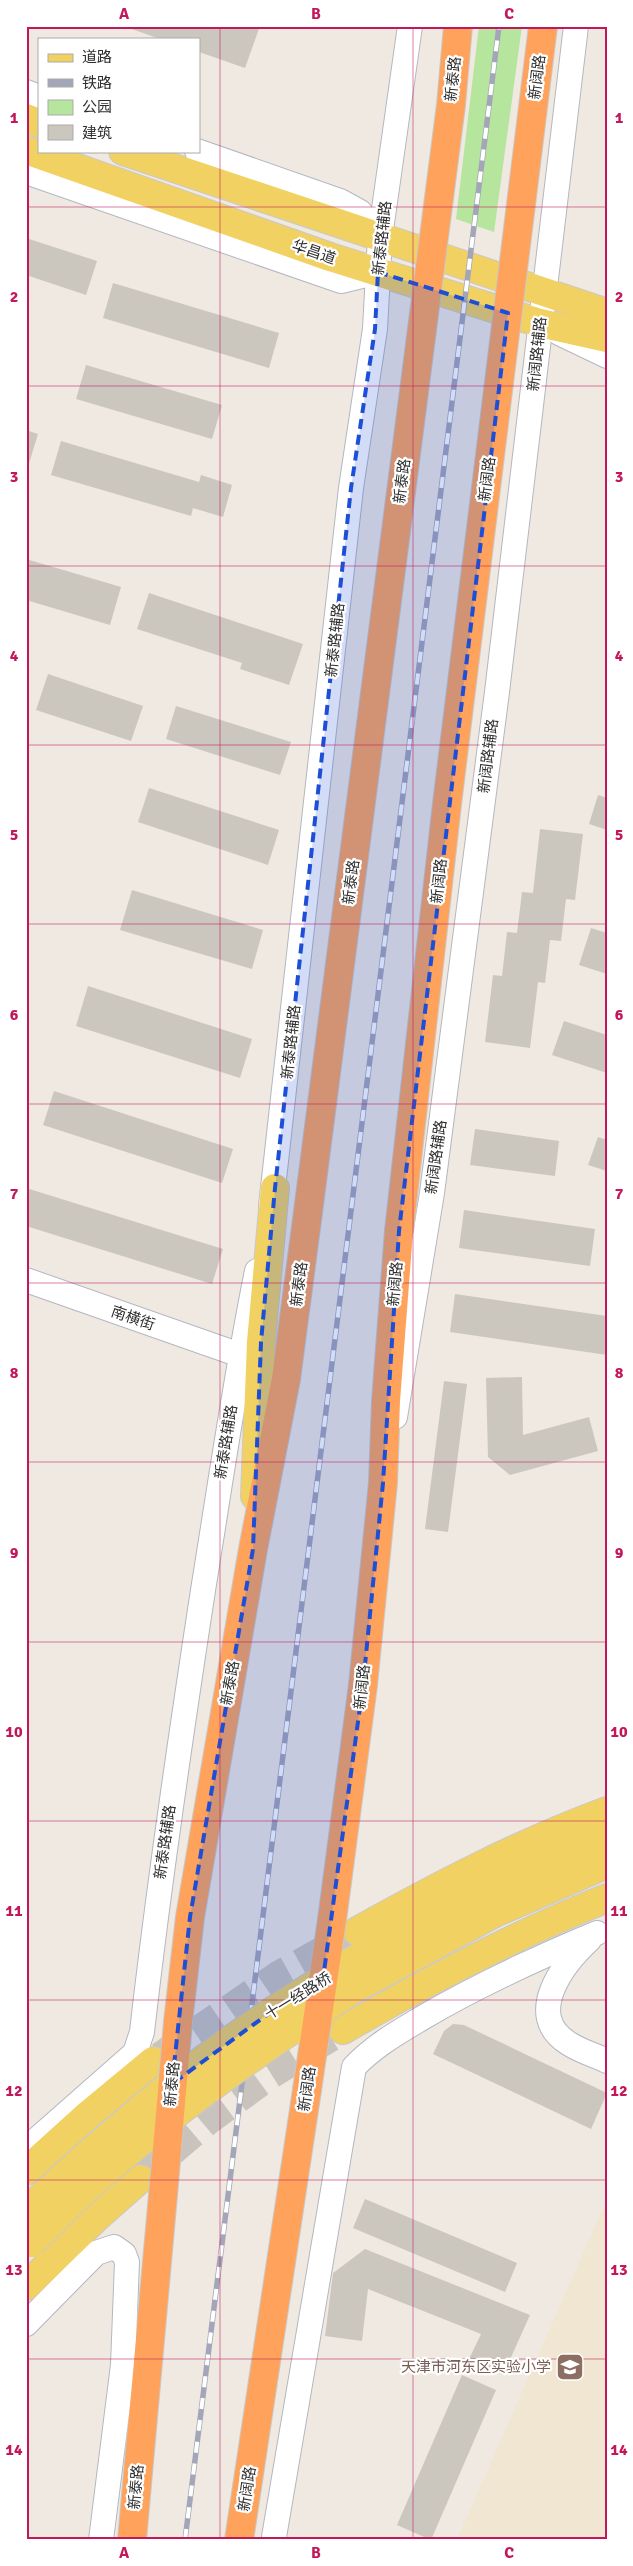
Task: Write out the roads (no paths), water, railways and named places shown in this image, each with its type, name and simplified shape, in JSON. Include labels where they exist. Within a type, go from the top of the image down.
[{"type":"highway","name":"新泰路","points":[[132,2540],[178,2022],[190,1917],[253,1549],[286,1379],[450,105],[458,26]]},
{"type":"highway","name":"新阔路","points":[[239,2540],[332,1920],[363,1685],[382,1483],[386,1401],[400,1231],[447,804],[543,26]]},
{"type":"main road","points":[[26,118],[38,123]]},
{"type":"main road","name":"华昌道","points":[[26,150],[330,258],[540,323],[607,338]]},
{"type":"main road","points":[[126,152],[607,313]]},
{"type":"main road","points":[[253,1549],[262,1342],[275,1188]]},
{"type":"main road","points":[[357,1931],[478,1867],[573,1823],[607,1810]]},
{"type":"main road","name":"十一经路桥","points":[[26,2211],[96,2146],[144,2106],[268,2014],[422,1922],[483,1890],[607,1838]]},
{"type":"main road","name":"十一经路桥","points":[[29,2245],[96,2180],[204,2091],[268,2045],[354,1989],[495,1913],[607,1864]]},
{"type":"main road","points":[[343,2030],[412,1990],[499,1945],[607,1898]]},
{"type":"main road","points":[[26,2172],[89,2114],[144,2057]]},
{"type":"main road","points":[[26,2286],[96,2218],[140,2179]]},
{"type":"street","name":"新泰路辅路","points":[[144,2057],[142,2032],[158,1887],[240,1355],[275,1188],[351,488],[375,329],[380,237],[410,26]]},
{"type":"street","name":"新阔路辅路","points":[[382,1483],[406,1361],[432,1193],[499,672],[576,26]]},
{"type":"street","points":[[26,92],[38,97]]},
{"type":"street","points":[[200,152],[340,201],[360,212],[380,237]]},
{"type":"street","points":[[26,172],[342,281],[378,272]]},
{"type":"street","points":[[540,323],[607,356]]},
{"type":"street","name":"南横街","points":[[26,1280],[240,1355]]},
{"type":"street","points":[[602,1931],[575,1954],[562,1969],[549,1998],[549,2017],[556,2030],[567,2043],[607,2061]]},
{"type":"street","points":[[274,2537],[354,2067],[380,2043],[444,2005],[536,1959],[602,1931]]},
{"type":"street","points":[[26,2149],[144,2057]]},
{"type":"street","points":[[26,2324],[96,2253],[114,2247],[124,2254],[127,2262],[123,2364],[101,2540]]},
{"type":"tunnel","points":[[160,2056],[278,1975],[357,1931]]},
{"type":"tunnel","points":[[140,2179],[207,2122],[271,2075],[343,2030]]},
{"type":"railway","points":[[185,2540],[499,26]]},
{"type":"place","name":"天津市河东区实验小学","points":[[570,2367]]}]
